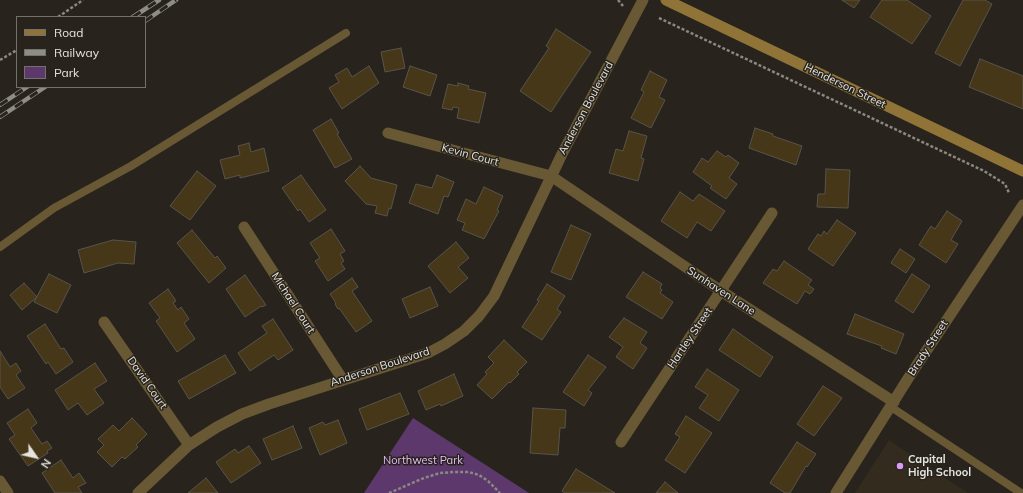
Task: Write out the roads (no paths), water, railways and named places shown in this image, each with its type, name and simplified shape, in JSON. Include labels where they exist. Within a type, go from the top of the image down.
[{"type":"main road","name":"Henderson Street","points":[[666,0],[1023,171]]},
{"type":"street","name":"Anderson Boulevard","points":[[138,493],[189,445],[217,427],[242,414],[428,353],[464,331],[480,316],[494,296],[503,279],[551,176],[643,0]]},
{"type":"street","name":"Kevin Court","points":[[388,133],[551,176]]},
{"type":"street","name":"Sunhaven Lane","points":[[551,176],[892,405]]},
{"type":"street","name":"Brady Street","points":[[836,493],[1023,205]]},
{"type":"street","name":"Hartley Street","points":[[621,442],[772,213]]},
{"type":"street","name":"Michael Court","points":[[244,227],[343,380]]},
{"type":"street","name":"David Court","points":[[104,322],[189,445]]},
{"type":"street","points":[[0,481],[8,493]]},
{"type":"lane","points":[[0,247],[54,208],[131,166],[346,33]]},
{"type":"lane","points":[[892,405],[1021,493]]},
{"type":"railway","points":[[135,16],[159,0]]},
{"type":"railway","points":[[146,20],[176,0]]},
{"type":"railway","points":[[0,105],[26,88]]},
{"type":"railway","points":[[0,117],[44,88]]},
{"type":"place","name":"Capital High School","points":[[900,466]]},
{"type":"park label","name":"Northwest Park","points":[[423,461]]}]
